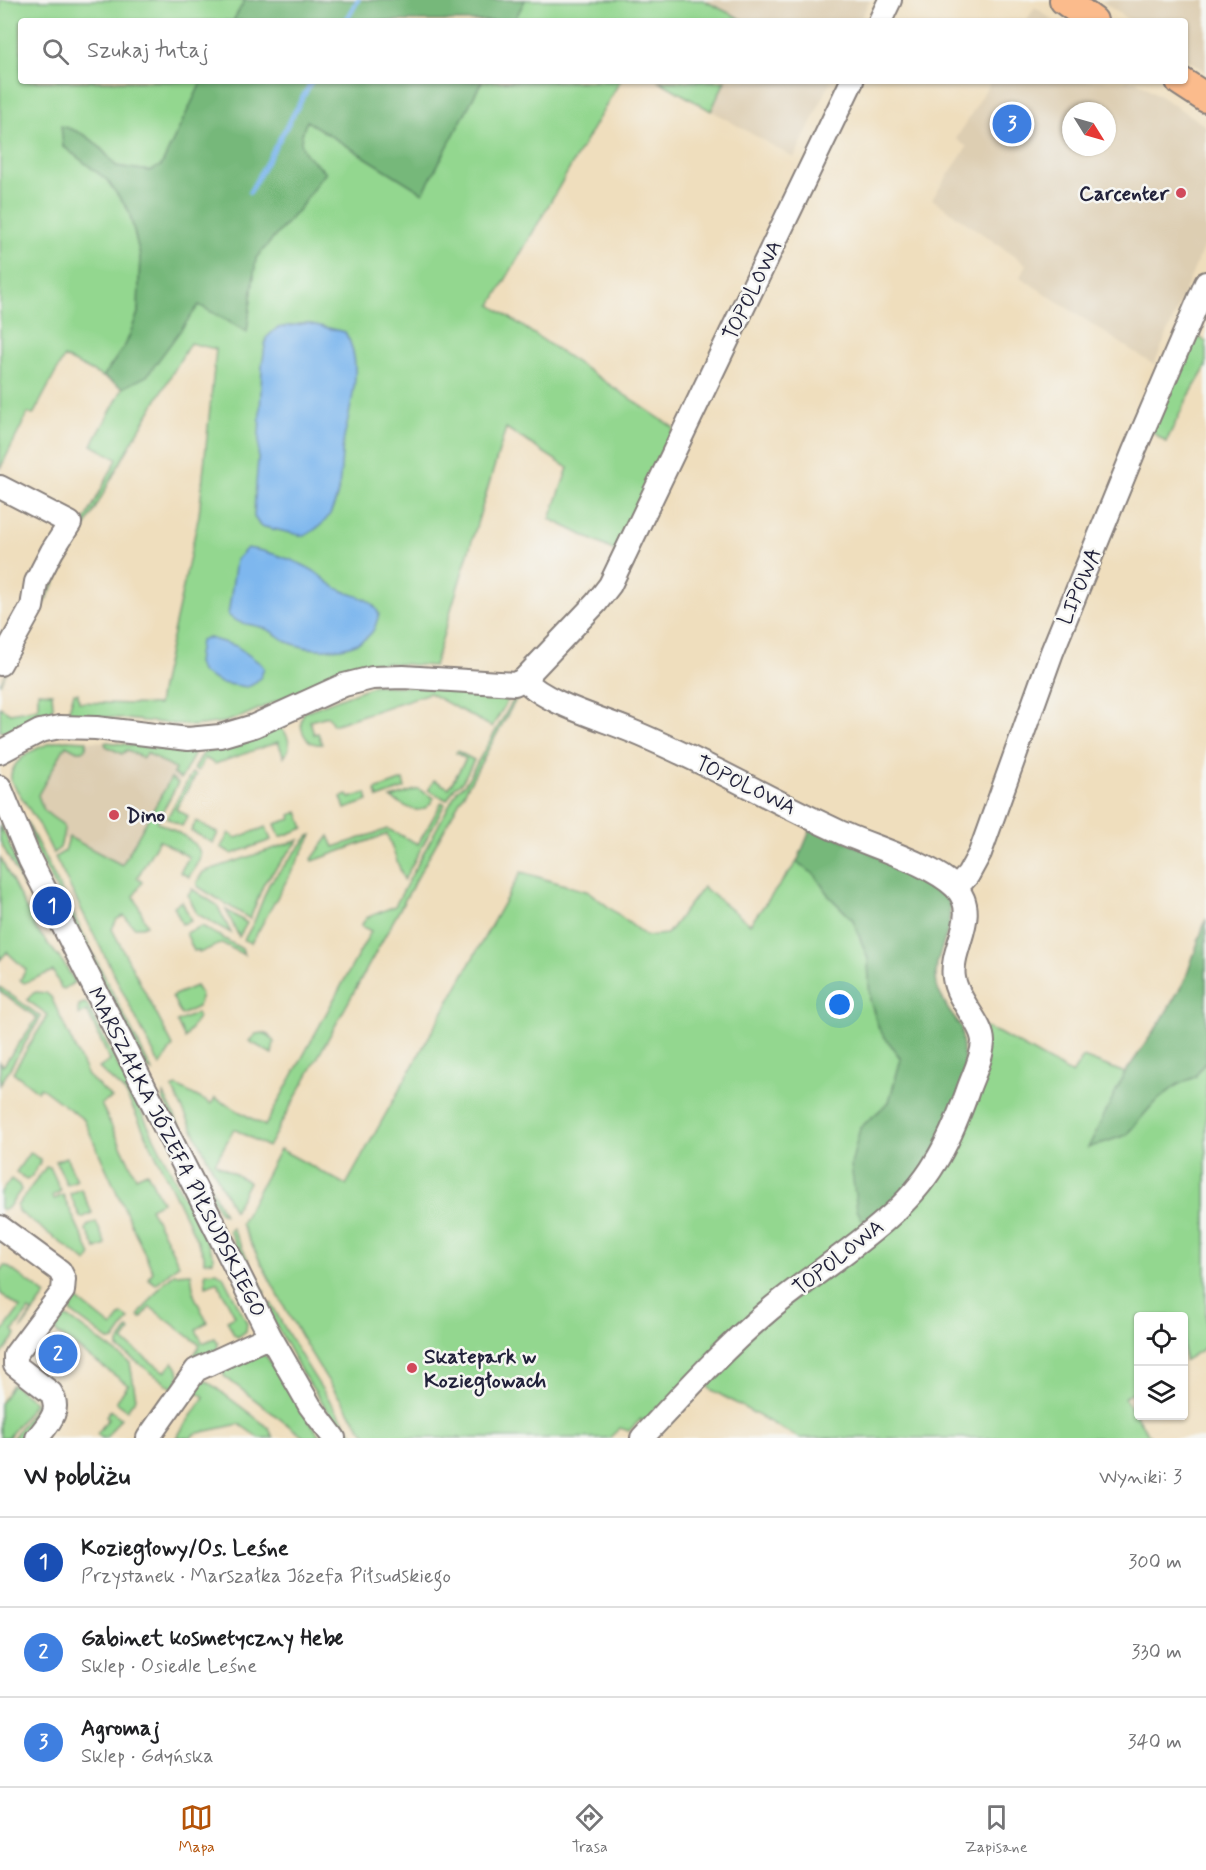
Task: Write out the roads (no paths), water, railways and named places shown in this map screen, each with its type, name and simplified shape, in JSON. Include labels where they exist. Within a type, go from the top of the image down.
[{"type":"main road","points":[[1064,0],[1089,18]]},
{"type":"main road","points":[[1185,84],[1206,98]]},
{"type":"street","points":[[881,18],[890,0]]},
{"type":"street","name":"TOPOLOWA","points":[[642,1438],[729,1347],[767,1312],[876,1229],[905,1203],[934,1166],[955,1127],[979,1060],[983,1042],[981,1032],[957,992],[954,978],[954,967],[965,921],[964,903],[956,888],[915,863],[838,831],[668,747],[554,700],[529,685],[524,679],[596,603],[610,585],[851,84]]},
{"type":"street","name":"LIPOWA","points":[[956,888],[972,870],[986,839],[1052,652],[1134,451],[1206,284]]},
{"type":"street","points":[[0,487],[70,523],[36,582],[32,607],[0,664]]},
{"type":"street","points":[[0,752],[40,731],[60,727],[96,728],[175,738],[198,739],[220,736],[254,726],[344,685],[372,678],[403,677],[515,684],[524,679]]},
{"type":"street","name":"MARSZAŁKA JÓZEFA PIŁSUDSKIEGO","points":[[0,787],[30,860],[270,1336],[310,1406],[334,1438]]},
{"type":"street","name":"MARSZAŁKA JÓZEFA PIŁSUDSKIEGO","points":[[0,816],[30,860]]},
{"type":"street","points":[[0,1227],[60,1271],[64,1279],[63,1291],[14,1359],[15,1365],[51,1394],[55,1400],[56,1411],[37,1438]]},
{"type":"street","points":[[148,1438],[196,1370],[270,1336]]},
{"type":"water","points":[[307,323],[345,332],[351,345],[355,373],[335,504],[323,523],[304,536],[260,526],[254,517],[262,367],[266,338],[277,328]]},
{"type":"water","points":[[247,548],[299,563],[337,588],[368,601],[379,614],[373,630],[365,639],[356,644],[322,649],[290,643],[269,630],[232,619],[228,615],[236,560]]},
{"type":"water","points":[[205,638],[236,646],[261,664],[264,668],[260,678],[247,687],[221,683],[202,673],[197,663],[200,641]]},
{"type":"waterway","points":[[348,18],[358,0]]},
{"type":"waterway","points":[[250,192],[310,84]]},
{"type":"place","name":"Agromaj","points":[[1012,124]]},
{"type":"place","name":"Carcenter","points":[[1181,193]]},
{"type":"place","name":"Dino","points":[[114,815]]},
{"type":"place","name":"Koziegłowy/Os. Leśne","points":[[52,906]]},
{"type":"place","name":"Gabinet kosmetyczny Hebe","points":[[58,1354]]},
{"type":"place","name":"Skatepark w Koziegłowach","points":[[412,1368]]}]
